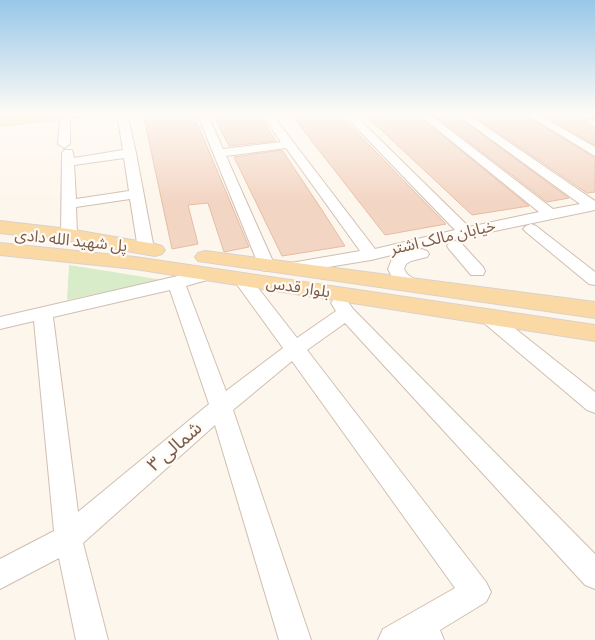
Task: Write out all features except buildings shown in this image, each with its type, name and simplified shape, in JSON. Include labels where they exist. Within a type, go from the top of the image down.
[{"type":"main road","name":"بلوار قدس","points":[[0,226],[70,236],[141,253],[208,274],[242,279],[340,303],[490,319],[595,334]]},
{"type":"main road","name":"پل شهید الله دادی","points":[[0,234],[141,253]]},
{"type":"main road","name":"پل شهید الله دادی","points":[[0,241],[64,249],[141,253]]},
{"type":"main road","name":"بلوار قدس","points":[[0,249],[141,253],[291,268],[595,310]]},
{"type":"street","points":[[65,143],[70,204],[70,236]]},
{"type":"street","points":[[128,143],[137,194],[141,253]]},
{"type":"street","points":[[216,143],[267,266]]},
{"type":"street","points":[[377,143],[466,232]]},
{"type":"street","points":[[460,143],[550,214]]},
{"type":"street","points":[[502,143],[594,209]]},
{"type":"street","points":[[580,143],[595,152]]},
{"type":"street","points":[[221,153],[290,144],[377,254],[380,262],[390,265],[398,262]]},
{"type":"street","points":[[67,153],[130,153]]},
{"type":"street","points":[[70,204],[137,194]]},
{"type":"street","name":"خیابان مالک اشتر","points":[[291,268],[377,254],[550,214],[594,209]]},
{"type":"street","name":"خیابان مالک اشتر","points":[[410,283],[400,277],[396,269],[398,262],[406,257],[531,229],[594,209]]},
{"type":"street","points":[[531,229],[595,280]]},
{"type":"street","points":[[455,246],[477,271]]},
{"type":"street","points":[[0,324],[208,274]]},
{"type":"street","points":[[242,279],[293,350],[476,592],[414,635]]},
{"type":"street","points":[[176,283],[221,408],[295,640]]},
{"type":"street","points":[[340,303],[595,575]]},
{"type":"street","name":"شمالی ۳","points":[[0,575],[68,538],[221,408],[293,350],[340,303]]},
{"type":"street","points":[[44,314],[68,538],[92,640]]},
{"type":"street","points":[[490,319],[595,404]]},
{"type":"green space","points":[[69,265],[163,280],[67,300]]}]
